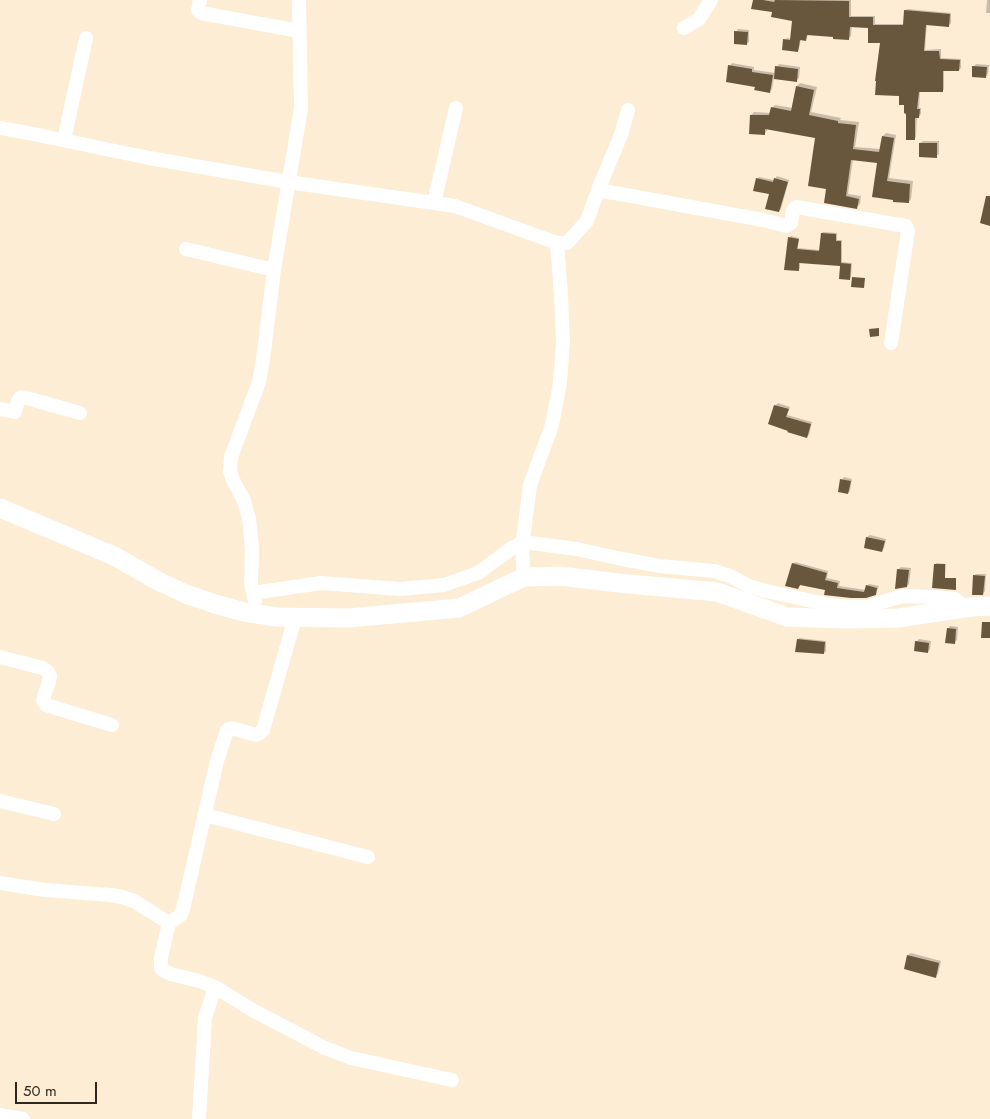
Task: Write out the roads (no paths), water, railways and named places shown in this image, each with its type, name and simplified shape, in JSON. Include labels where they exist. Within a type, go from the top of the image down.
[{"type":"street","points":[[200,0],[198,10],[202,13],[299,31]]},
{"type":"street","points":[[259,614],[250,577],[252,549],[250,518],[230,471],[231,457],[259,382],[274,270],[301,108],[299,0]]},
{"type":"street","points":[[684,28],[699,19],[711,0]]},
{"type":"street","points":[[64,140],[86,38]]},
{"type":"street","points":[[434,203],[456,108]]},
{"type":"street","points":[[0,128],[149,158],[288,182],[455,206],[557,243],[567,243],[587,221],[621,135],[628,110]]},
{"type":"street","points":[[598,190],[753,218],[786,226],[791,224],[793,210],[796,207],[906,226],[908,230],[891,343]]},
{"type":"street","points":[[524,577],[523,542],[530,485],[552,425],[560,383],[563,342],[557,243]]},
{"type":"street","points":[[186,249],[274,270]]},
{"type":"street","points":[[0,409],[15,412],[18,401],[23,397],[80,413]]},
{"type":"street","points":[[1,510],[114,556],[186,594],[244,612],[277,617],[348,618],[459,608],[524,577],[561,576],[717,592],[787,617],[898,618],[990,606]]},
{"type":"street","points":[[253,593],[321,583],[400,589],[444,586],[478,573],[523,542],[577,549],[660,566],[714,571],[766,591],[851,608],[868,607],[904,596],[955,599],[967,608]]},
{"type":"street","points":[[295,618],[263,730],[256,734],[232,728],[227,730],[217,761],[183,909],[181,915],[169,924],[160,963],[161,968],[171,974],[215,987],[254,1011],[325,1048],[351,1058],[452,1080]]},
{"type":"street","points":[[0,657],[43,668],[48,672],[50,676],[49,682],[43,701],[46,705],[112,725]]},
{"type":"street","points":[[0,801],[54,814]]},
{"type":"street","points":[[205,815],[368,857]]},
{"type":"street","points":[[0,883],[45,890],[122,897],[134,901],[169,924]]},
{"type":"street","points":[[199,1119],[205,1018],[215,987]]},
{"type":"street","points":[[0,1115],[24,1119]]}]
